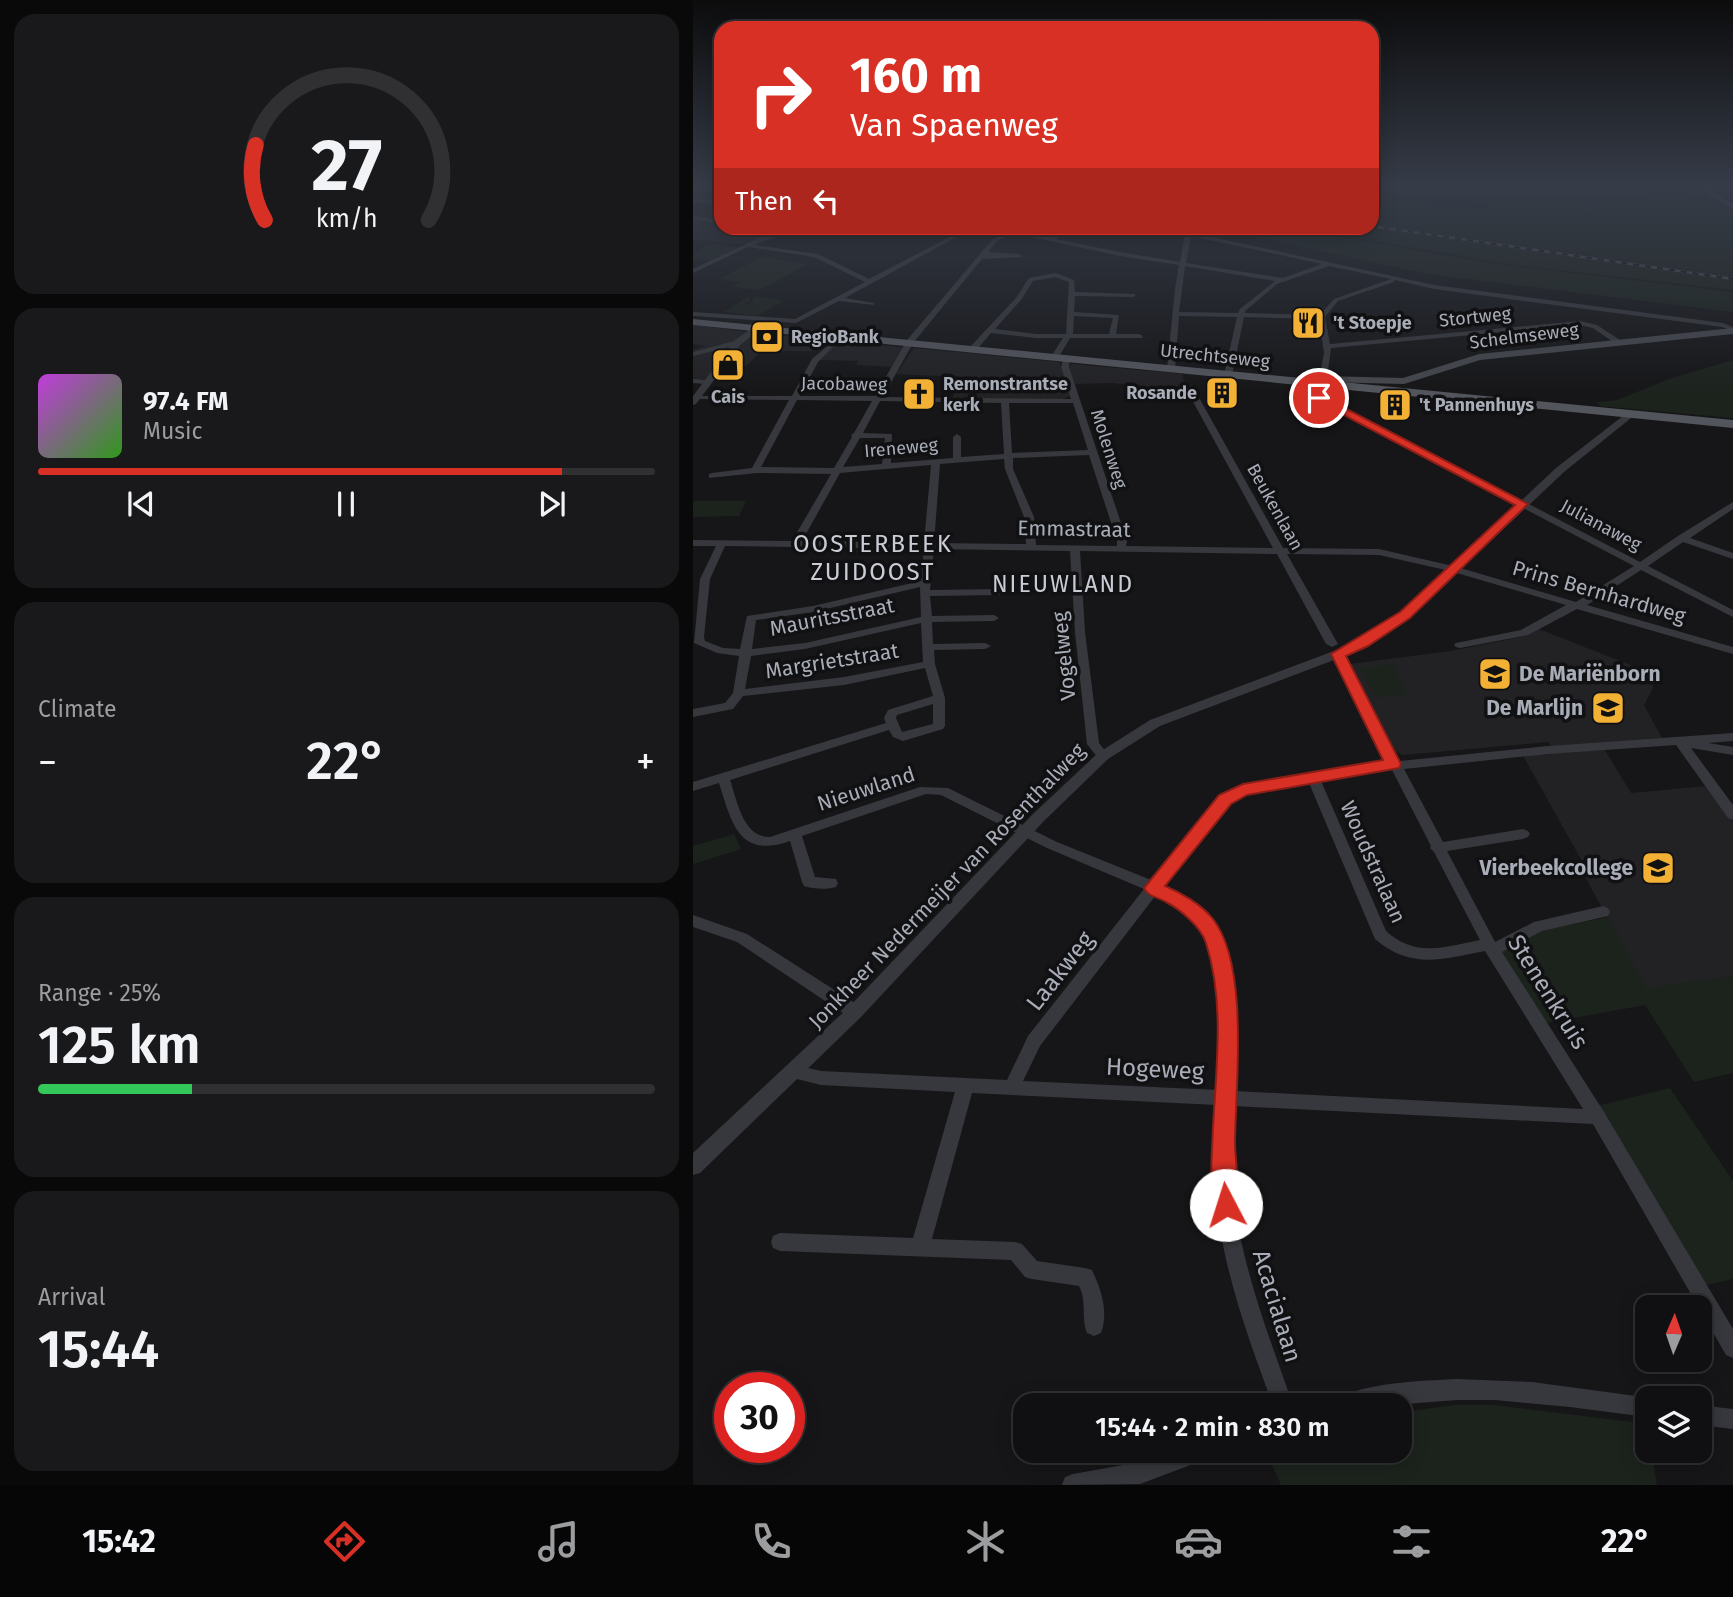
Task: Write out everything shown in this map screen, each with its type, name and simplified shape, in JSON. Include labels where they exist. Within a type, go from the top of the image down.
[{"type":"main road","name":"Utrechtseweg","points":[[693,321],[1733,424]]},
{"type":"main road","name":"Schelmseweg","points":[[1320,381],[1411,380],[1479,357],[1733,330]]},
{"type":"street","points":[[693,271],[726,256]]},
{"type":"street","points":[[817,256],[870,282]]},
{"type":"street","points":[[693,314],[796,321],[918,256]]},
{"type":"street","points":[[796,543],[855,435],[910,344],[981,256]]},
{"type":"street","points":[[1145,256],[1283,280]]},
{"type":"street","points":[[1171,369],[1183,256]]},
{"type":"street","points":[[1288,256],[1396,280],[1723,325],[1733,330]]},
{"type":"street","points":[[693,262],[710,263]]},
{"type":"street","points":[[1228,375],[1239,315],[1269,286],[1326,265]]},
{"type":"street","points":[[972,350],[1019,299],[1031,279],[1039,276],[1072,279],[1069,335],[1054,358]]},
{"type":"street","points":[[1322,317],[1336,300],[1396,280]]},
{"type":"street","points":[[1071,294],[1133,295]]},
{"type":"street","points":[[840,299],[872,304]]},
{"type":"street","points":[[1070,314],[1117,316],[1112,336]]},
{"type":"street","points":[[1177,314],[1322,317]]},
{"type":"street","points":[[1320,381],[1328,346],[1322,317]]},
{"type":"street","name":"Stortweg","points":[[1328,346],[1580,323],[1595,326],[1619,342]]},
{"type":"street","points":[[694,399],[738,342],[758,328]]},
{"type":"street","points":[[989,331],[1139,336]]},
{"type":"street","points":[[693,354],[738,342]]},
{"type":"street","points":[[757,470],[756,467],[819,355],[834,343]]},
{"type":"street","name":"Molenweg","points":[[1067,359],[1065,367],[1122,541],[1121,549]]},
{"type":"street","name":"Beukenlaan","points":[[1189,371],[1185,379],[1335,649]]},
{"type":"street","points":[[693,381],[706,382]]},
{"type":"street","name":"Julianaweg","points":[[1320,381],[1314,392],[1319,398],[1733,614]]},
{"type":"street","name":"Jacobaweg","points":[[694,399],[1077,401]]},
{"type":"street","points":[[1005,401],[1009,469],[1029,517],[1031,548]]},
{"type":"street","name":"Jonkheer Nedermeijer van Rosenthalweg","points":[[693,1166],[855,1013],[1026,832],[1103,756],[1154,723],[1335,649],[1363,643],[1405,615],[1522,504],[1630,414]]},
{"type":"street","points":[[855,435],[889,436],[885,465]]},
{"type":"street","points":[[957,438],[957,460]]},
{"type":"street","name":"Ireneweg","points":[[712,476],[757,470],[813,473],[936,461],[1094,452]]},
{"type":"street","name":"Margrietstraat","points":[[936,461],[931,547],[925,588],[929,664],[939,698]]},
{"type":"street","points":[[1460,645],[1524,634],[1576,606],[1733,505]]},
{"type":"street","points":[[1685,536],[1733,549]]},
{"type":"street","points":[[1685,536],[1733,556]]},
{"type":"street","name":"Emmastraat","points":[[693,543],[1378,552],[1454,569]]},
{"type":"street","name":"Mauritsstraat","points":[[722,543],[705,579],[699,637],[700,643],[708,648],[745,653],[817,644],[926,619]]},
{"type":"street","name":"Vogelweg","points":[[1075,548],[1080,632],[1093,744],[1103,756]]},
{"type":"street","name":"Prins Bernhardweg","points":[[1454,569],[1733,652]]},
{"type":"street","points":[[693,713],[729,706],[739,693],[751,618],[925,588],[1001,592]]},
{"type":"street","points":[[926,619],[994,618]]},
{"type":"street","name":"Margrietstraat","points":[[927,647],[985,646]]},
{"type":"street","name":"Stenenkruis","points":[[1335,649],[1491,947],[1598,1117],[1733,1348]]},
{"type":"street","name":"Margrietstraat","points":[[739,693],[844,681],[929,664]]},
{"type":"street","points":[[693,787],[892,725],[892,713],[939,698]]},
{"type":"street","name":"Nieuwland","points":[[892,725],[897,734],[903,737],[939,726],[939,698]]},
{"type":"street","points":[[1153,888],[1225,800],[1243,790],[1393,764],[1518,751],[1733,737]]},
{"type":"street","points":[[1680,741],[1733,751]]},
{"type":"street","points":[[1680,741],[1729,804],[1733,815]]},
{"type":"street","name":"Nieuwland","points":[[723,777],[743,828],[751,838],[765,843],[925,790],[943,791],[1026,832]]},
{"type":"street","name":"Woudstralaan","points":[[1313,777],[1380,935],[1389,946],[1412,956],[1491,947],[1539,926],[1603,912]]},
{"type":"street","name":"Acacialaan","points":[[1026,832],[1153,888],[1192,910],[1206,924],[1215,941],[1222,970],[1228,1020],[1223,1157],[1229,1223],[1241,1284],[1279,1393]]},
{"type":"street","points":[[795,834],[809,882],[831,883]]},
{"type":"street","points":[[1437,848],[1523,834]]},
{"type":"street","name":"Laakweg","points":[[1012,1087],[1034,1041],[1153,888]]},
{"type":"street","points":[[693,921],[742,938],[855,1013]]},
{"type":"street","name":"Hogeweg","points":[[795,1072],[821,1079],[1598,1117]]},
{"type":"street","points":[[920,1247],[966,1084]]},
{"type":"street","points":[[780,1242],[1015,1251],[1032,1270],[1085,1278],[1093,1293],[1094,1326]]},
{"type":"street","points":[[1407,1393],[1469,1387],[1528,1390],[1635,1405]]},
{"type":"street","points":[[1712,1417],[1733,1419]]},
{"type":"street","points":[[1073,1485],[1140,1473],[1168,1463]]},
{"type":"shaded area","points":[[693,256],[721,256],[710,262],[693,260]]},
{"type":"shaded area","points":[[1345,256],[1451,256],[1733,292],[1733,312],[1428,274]]},
{"type":"shaded area","points":[[1462,256],[1568,256],[1733,280],[1733,290],[1513,265]]},
{"type":"shaded area","points":[[1558,256],[1596,256],[1733,276],[1733,280]]},
{"type":"shaded area","points":[[1596,256],[1733,256],[1733,276]]},
{"type":"shaded area","points":[[762,257],[809,264],[759,290],[732,287],[739,282],[719,279]]},
{"type":"shaded area","points":[[749,296],[750,300],[743,305],[751,303],[754,296],[783,301],[757,316],[724,312]]},
{"type":"shaded area","points":[[693,325],[833,340],[819,351],[761,351],[746,366],[721,367],[712,379],[693,380],[693,350],[705,346],[693,344]]},
{"type":"shaded area","points":[[839,341],[906,348],[894,367],[856,365],[858,361],[820,360]]},
{"type":"shaded area","points":[[914,348],[1059,362],[1071,396],[1064,399],[952,399],[959,377],[896,374]]},
{"type":"shaded area","points":[[1733,360],[1733,418],[1600,406],[1597,402],[1617,400],[1669,379]]},
{"type":"shaded area","points":[[1072,364],[1182,374],[1185,386],[1163,389],[1113,383],[1074,384],[1069,367]]},
{"type":"shaded area","points":[[693,501],[746,501],[739,516],[693,517]]},
{"type":"shaded area","points":[[1539,629],[1651,673],[1653,688],[1644,705],[1662,738],[1552,746],[1548,742],[1403,755],[1395,751],[1350,664],[1451,651],[1521,637]]},
{"type":"shaded area","points":[[1392,664],[1408,694],[1376,698],[1360,668]]},
{"type":"shaded area","name":"Vierbeekcollege","points":[[1603,747],[1631,793],[1708,786],[1733,822],[1733,976],[1646,989],[1583,873],[1583,863],[1521,752]]},
{"type":"shaded area","points":[[734,834],[741,849],[693,864],[693,846]]},
{"type":"shaded area","points":[[1609,917],[1646,988],[1733,976],[1733,1073],[1694,1082],[1645,1005],[1546,1023],[1502,952],[1542,930]]},
{"type":"shaded area","points":[[1670,1088],[1733,1181],[1733,1279],[1706,1285],[1597,1106]]},
{"type":"shaded area","points":[[1455,1405],[1493,1405],[1635,1422],[1635,1463],[1653,1463],[1657,1485],[1281,1485],[1271,1463],[1412,1463],[1412,1411]]},
{"type":"railway","points":[[1578,256],[1733,279]]},
{"type":"place","name":"'t Stoepje","points":[[1308,323]]},
{"type":"place","name":"RegioBank","points":[[767,337]]},
{"type":"place","name":"Cais","points":[[728,365]]},
{"type":"place","name":"Rosande","points":[[1222,393]]},
{"type":"place","name":"Remonstrantse kerk","points":[[919,394]]},
{"type":"place","name":"'t Pannenhuys","points":[[1395,405]]},
{"type":"place","name":"De Mariënborn","points":[[1495,674]]},
{"type":"place","name":"De Marlijn","points":[[1608,708]]},
{"type":"place","name":"Vierbeekcollege","points":[[1658,868]]},
{"type":"district","name":"OOSTERBEEK ZUIDOOST","points":[[873,558]]},
{"type":"district","name":"NIEUWLAND","points":[[1063,584]]},
{"type":"route","points":[[1226,1205],[1223,1157],[1228,1020],[1222,970],[1215,941],[1206,924],[1192,910],[1153,888],[1225,800],[1243,790],[1393,764],[1338,654],[1363,643],[1405,615],[1522,504],[1319,398]]}]
